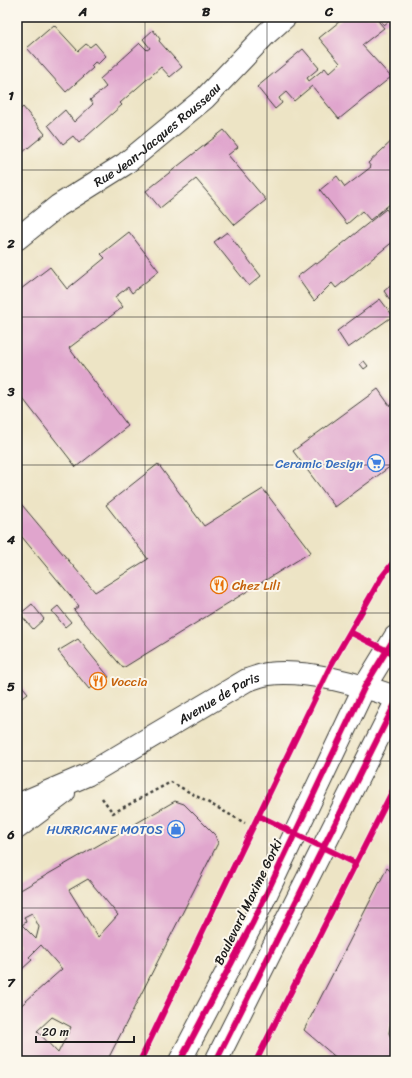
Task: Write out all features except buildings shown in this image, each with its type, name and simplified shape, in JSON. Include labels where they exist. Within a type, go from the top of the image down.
[{"type":"main road","name":"Rue Jean-Jacques Rousseau","points":[[17,239],[58,206],[125,164],[205,98],[266,34],[285,17]]},
{"type":"main road","points":[[365,686],[395,637]]},
{"type":"main road","name":"Avenue de Paris","points":[[17,805],[87,775],[247,680],[266,674],[293,672],[365,686],[395,697]]},
{"type":"main road","name":"Boulevard Maxime Gorki","points":[[180,1061],[252,922],[365,686]]},
{"type":"main road","points":[[216,1061],[395,704]]},
{"type":"main road","name":"Avenue de Paris","points":[[17,828],[28,822],[87,775]]},
{"type":"path","points":[[87,775],[113,813],[172,782],[245,823]]},
{"type":"cycle path","points":[[140,1061],[331,665],[381,578],[395,560]]},
{"type":"cycle path","points":[[350,632],[395,655]]},
{"type":"cycle path","points":[[180,1061],[253,922],[365,686],[395,637]]},
{"type":"cycle path","points":[[216,1061],[395,704]]},
{"type":"cycle path","points":[[256,1061],[395,786]]},
{"type":"cycle path","points":[[259,816],[355,863]]},
{"type":"place","name":"Ceramic Design","points":[[376,463]]},
{"type":"place","name":"Chez Lili","points":[[219,585]]},
{"type":"place","name":"Voccia","points":[[98,681]]},
{"type":"place","name":"HURRICANE MOTOS","points":[[176,829]]}]
